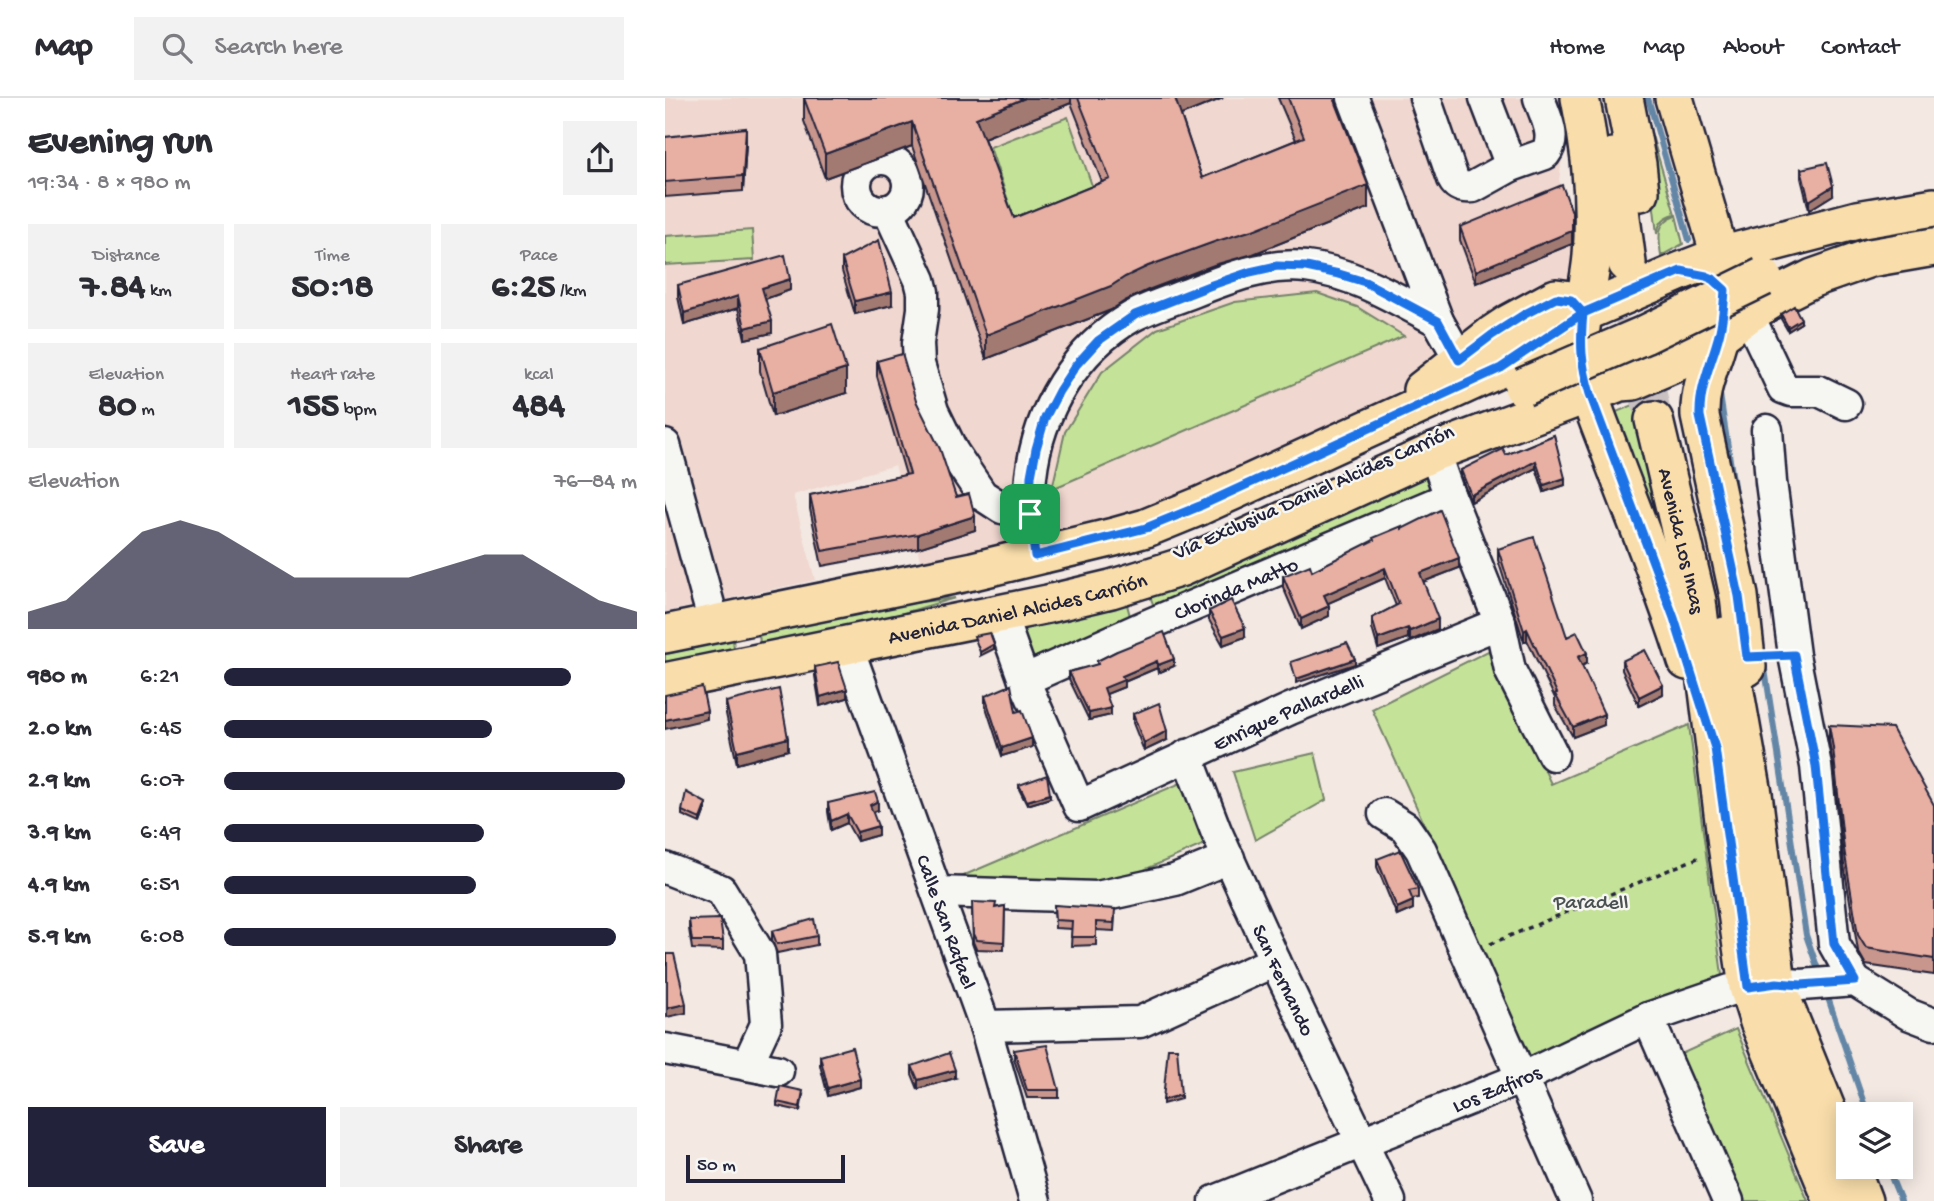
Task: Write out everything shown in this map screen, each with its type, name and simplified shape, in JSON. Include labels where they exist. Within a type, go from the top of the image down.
[{"type":"main road","points":[[1580,98],[1588,136],[1593,191],[1590,279],[1580,340],[1597,380],[1633,510],[1674,618],[1715,748],[1727,845],[1775,985],[1836,1133]]},
{"type":"main road","points":[[1601,98],[1637,261],[1637,164],[1624,98]]},
{"type":"main road","points":[[1674,98],[1740,293],[1704,381],[1699,407],[1739,596],[1768,656],[1753,794],[1775,985],[1759,1022],[1833,1201]]},
{"type":"main road","name":"Avenida Daniel Alcides Carrión","points":[[665,682],[1048,604],[1182,568],[1434,452],[1531,399],[1597,380],[1633,380],[1677,362],[1704,347],[1740,293],[1857,220],[1934,207]]},
{"type":"main road","name":"Vía Exclusiva Daniel Alcides Carrión","points":[[1740,293],[1807,256],[1863,235],[1934,220]]},
{"type":"main road","name":"Vía Exclusiva Daniel Alcides Carrión","points":[[665,667],[1043,593],[1124,571],[1165,556],[1531,399],[1644,335],[1740,293],[1867,245],[1934,231]]},
{"type":"main road","name":"Avenida Daniel Alcides Carrión","points":[[665,634],[973,570],[1146,528],[1200,506],[1501,368],[1583,313],[1681,271],[1740,293],[1791,288],[1870,258],[1934,247]]},
{"type":"main road","points":[[1383,423],[1459,360],[1510,323],[1556,298],[1571,300],[1583,313]]},
{"type":"main road","points":[[1531,399],[1578,420],[1594,436],[1633,510]]},
{"type":"main road","name":"Vía Exclusiva Daniel Alcides Carrión","points":[[665,649],[1119,550],[1531,399]]},
{"type":"main road","name":"Avenida Los Incas","points":[[1715,748],[1697,601],[1664,417],[1718,587],[1753,794]]},
{"type":"main road","points":[[1854,1179],[1863,1201]]},
{"type":"street","points":[[1353,98],[1438,321],[1459,360]]},
{"type":"street","points":[[1425,98],[1456,184],[1467,188],[1511,166],[1545,154],[1551,145],[1551,134],[1539,98]]},
{"type":"street","points":[[1485,98],[1511,166]]},
{"type":"street","points":[[888,210],[920,280],[923,309],[918,343],[919,364],[933,411],[953,452],[982,495],[1002,508],[1030,514]]},
{"type":"street","points":[[1035,556],[1030,514],[1031,476],[1045,418],[1076,365],[1098,341],[1135,315],[1209,286],[1277,266],[1306,267],[1365,282],[1438,321]]},
{"type":"street","points":[[1740,293],[1783,388],[1791,391],[1819,391],[1846,404]]},
{"type":"street","points":[[1767,430],[1771,482],[1768,656],[1816,766],[1834,944],[1843,982],[1934,1024]]},
{"type":"street","points":[[665,445],[715,623]]},
{"type":"street","points":[[1434,452],[1500,623],[1510,670],[1553,755]]},
{"type":"street","name":"Clorinda Matto","points":[[1024,680],[1450,497]]},
{"type":"street","points":[[1000,613],[1024,680]]},
{"type":"street","name":"Enrique Pallardelli","points":[[1024,680],[1079,806],[1290,709],[1500,623]]},
{"type":"street","name":"Calle San Rafael","points":[[847,645],[985,1026],[1035,1201]]},
{"type":"street","name":"San Fernando","points":[[1187,755],[1216,831],[1275,961],[1390,1201]]},
{"type":"street","points":[[1384,814],[1405,827],[1421,850],[1576,1201]]},
{"type":"street","points":[[937,892],[1097,897],[1175,880],[1229,859]]},
{"type":"street","points":[[665,868],[721,890],[760,954],[767,1024],[747,1065]]},
{"type":"street","points":[[985,1026],[1140,1022],[1275,961]]},
{"type":"street","name":"Los Zafiros","points":[[1215,1201],[1522,1078],[1648,1018],[1730,990],[1843,982]]},
{"type":"street","points":[[1648,1018],[1728,1201]]},
{"type":"street","points":[[665,1049],[778,1070]]},
{"type":"path","points":[[1465,953],[1727,845]]},
{"type":"shaded area","points":[[665,98],[1563,98],[1568,116],[1559,180],[1581,240],[1568,283],[1503,317],[1362,416],[1152,511],[924,574],[895,465],[793,495],[815,580],[665,612]]},
{"type":"green space","points":[[1641,98],[1675,214],[1662,221],[1657,234]]},
{"type":"green space","points":[[1068,117],[1096,197],[1015,221],[990,147]]},
{"type":"green space","points":[[1676,215],[1683,244],[1661,256],[1661,226]]},
{"type":"green space","points":[[752,230],[754,260],[665,265],[665,236]]},
{"type":"green space","points":[[1317,293],[1357,307],[1404,336],[1052,489],[1065,432],[1102,372],[1157,329],[1235,302]]},
{"type":"green space","points":[[1638,403],[1679,557],[1695,643],[1609,415]]},
{"type":"green space","points":[[1425,470],[1431,487],[1331,537],[1155,609],[1148,591]]},
{"type":"green space","points":[[1125,597],[1130,616],[1028,661],[1013,627]]},
{"type":"green space","points":[[955,598],[893,616],[760,644],[759,633],[887,606]]},
{"type":"green space","points":[[733,639],[734,649],[665,662],[665,654]]},
{"type":"green space","name":"Paradell","points":[[1490,650],[1551,784],[1689,725],[1722,975],[1530,1057],[1372,709]]},
{"type":"green space","points":[[1315,753],[1326,800],[1255,840],[1233,772]]},
{"type":"green space","points":[[1183,782],[1205,844],[1118,881],[946,883]]},
{"type":"green space","points":[[1736,1029],[1808,1201],[1745,1201],[1681,1054]]},
{"type":"building","points":[[804,98],[1025,98],[976,118],[1014,218],[1110,179],[1078,98],[1175,98],[1202,178],[1304,137],[1288,98],[1334,98],[1368,185],[1253,230],[1148,266],[1111,286],[986,335],[912,122],[825,154]]},
{"type":"building","points":[[746,128],[743,176],[665,182],[665,137]]},
{"type":"building","points":[[1827,163],[1833,186],[1809,201],[1801,169]]},
{"type":"building","points":[[1562,185],[1572,212],[1572,231],[1476,271],[1460,227]]},
{"type":"building","points":[[879,240],[892,292],[855,301],[842,259]]},
{"type":"building","points":[[785,255],[790,279],[762,288],[772,321],[745,328],[738,296],[684,313],[678,285]]},
{"type":"building","points":[[1794,306],[1801,319],[1788,327],[1781,314]]},
{"type":"building","points":[[832,324],[846,369],[773,392],[760,348]]},
{"type":"building","points":[[902,354],[916,401],[940,449],[956,497],[969,494],[975,516],[918,534],[822,551],[810,495],[910,474],[877,361]]},
{"type":"building","points":[[1554,435],[1565,478],[1544,485],[1536,461],[1471,495],[1461,470],[1503,449],[1506,455]]},
{"type":"building","points":[[1440,510],[1459,558],[1420,573],[1438,619],[1410,631],[1408,628],[1378,639],[1372,618],[1399,604],[1385,568],[1324,595],[1329,606],[1301,619],[1283,576],[1310,565],[1312,571],[1374,540],[1373,538],[1402,526],[1402,529]]},
{"type":"building","points":[[1534,537],[1567,637],[1577,632],[1587,653],[1578,657],[1604,714],[1573,727],[1555,694],[1557,693],[1527,629],[1524,631],[1498,549]]},
{"type":"building","points":[[1231,600],[1245,628],[1223,636],[1209,611]]},
{"type":"building","points":[[1164,632],[1174,659],[1158,665],[1157,661],[1122,676],[1124,680],[1104,688],[1111,708],[1089,713],[1069,672],[1098,664],[1097,661],[1117,651]]},
{"type":"building","points":[[990,633],[994,644],[980,652],[974,636]]},
{"type":"building","points":[[1347,643],[1355,659],[1296,679],[1291,662]]},
{"type":"building","points":[[1645,650],[1663,685],[1639,697],[1622,661]]},
{"type":"building","points":[[838,662],[847,689],[820,697],[815,667]]},
{"type":"building","points":[[1011,685],[1016,712],[1022,710],[1032,738],[1002,748],[985,696]]},
{"type":"building","points":[[702,687],[707,711],[665,720],[665,695]]},
{"type":"building","points":[[779,689],[788,738],[737,751],[726,702]]},
{"type":"building","points":[[1159,703],[1167,731],[1144,743],[1133,714]]},
{"type":"building","points":[[1829,725],[1892,728],[1934,805],[1934,959],[1866,948],[1858,935],[1844,849]]},
{"type":"building","points":[[1047,775],[1050,794],[1027,801],[1019,785]]},
{"type":"building","points":[[686,792],[706,803],[700,819],[682,811]]},
{"type":"building","points":[[875,792],[878,801],[870,805],[878,826],[857,832],[847,814],[831,821],[828,803]]},
{"type":"building","points":[[1400,850],[1418,889],[1409,891],[1413,901],[1397,908],[1377,859]]},
{"type":"building","points":[[972,902],[996,903],[995,908],[1005,906],[1004,942],[976,940],[973,934]]},
{"type":"building","points":[[1054,905],[1115,909],[1114,923],[1096,922],[1096,937],[1071,937],[1072,921],[1055,920]]},
{"type":"building","points":[[720,919],[723,941],[692,941],[689,920]]},
{"type":"building","points":[[814,919],[817,936],[777,944],[772,931]]},
{"type":"building","points":[[667,954],[674,954],[686,1004],[667,1008]]},
{"type":"building","points":[[1047,1045],[1059,1090],[1027,1090],[1014,1050]]},
{"type":"building","points":[[852,1047],[860,1079],[828,1088],[820,1056]]},
{"type":"building","points":[[1168,1048],[1177,1048],[1181,1095],[1163,1100]]},
{"type":"building","points":[[949,1053],[955,1070],[918,1080],[912,1066]]},
{"type":"building","points":[[780,1086],[803,1091],[800,1107],[777,1102]]},
{"type":"waterway","points":[[1648,98],[1689,240]]},
{"type":"waterway","points":[[1720,395],[1735,493]]},
{"type":"waterway","points":[[1764,663],[1806,935],[1820,975]]},
{"type":"waterway","points":[[1826,992],[1864,1102]]},
{"type":"waterway","points":[[1892,1179],[1901,1201]]},
{"type":"tunnel","points":[[1627,263],[1636,337],[1654,420]]},
{"type":"route","points":[[1030,514],[1031,476],[1045,418],[1076,365],[1098,341],[1135,315],[1209,286],[1277,266],[1306,267],[1339,274],[1365,282],[1438,321],[1459,360],[1510,323],[1556,298],[1571,300],[1583,313],[1681,271],[1713,279],[1725,290],[1724,302],[1719,335],[1704,381],[1699,407],[1739,596],[1747,657],[1794,655],[1816,766],[1834,944],[1855,981],[1801,985],[1777,983],[1748,987],[1715,748],[1674,618],[1590,394],[1582,365],[1580,340],[1583,313],[1501,368],[1200,506],[1146,528],[1035,556],[1030,514]]}]
